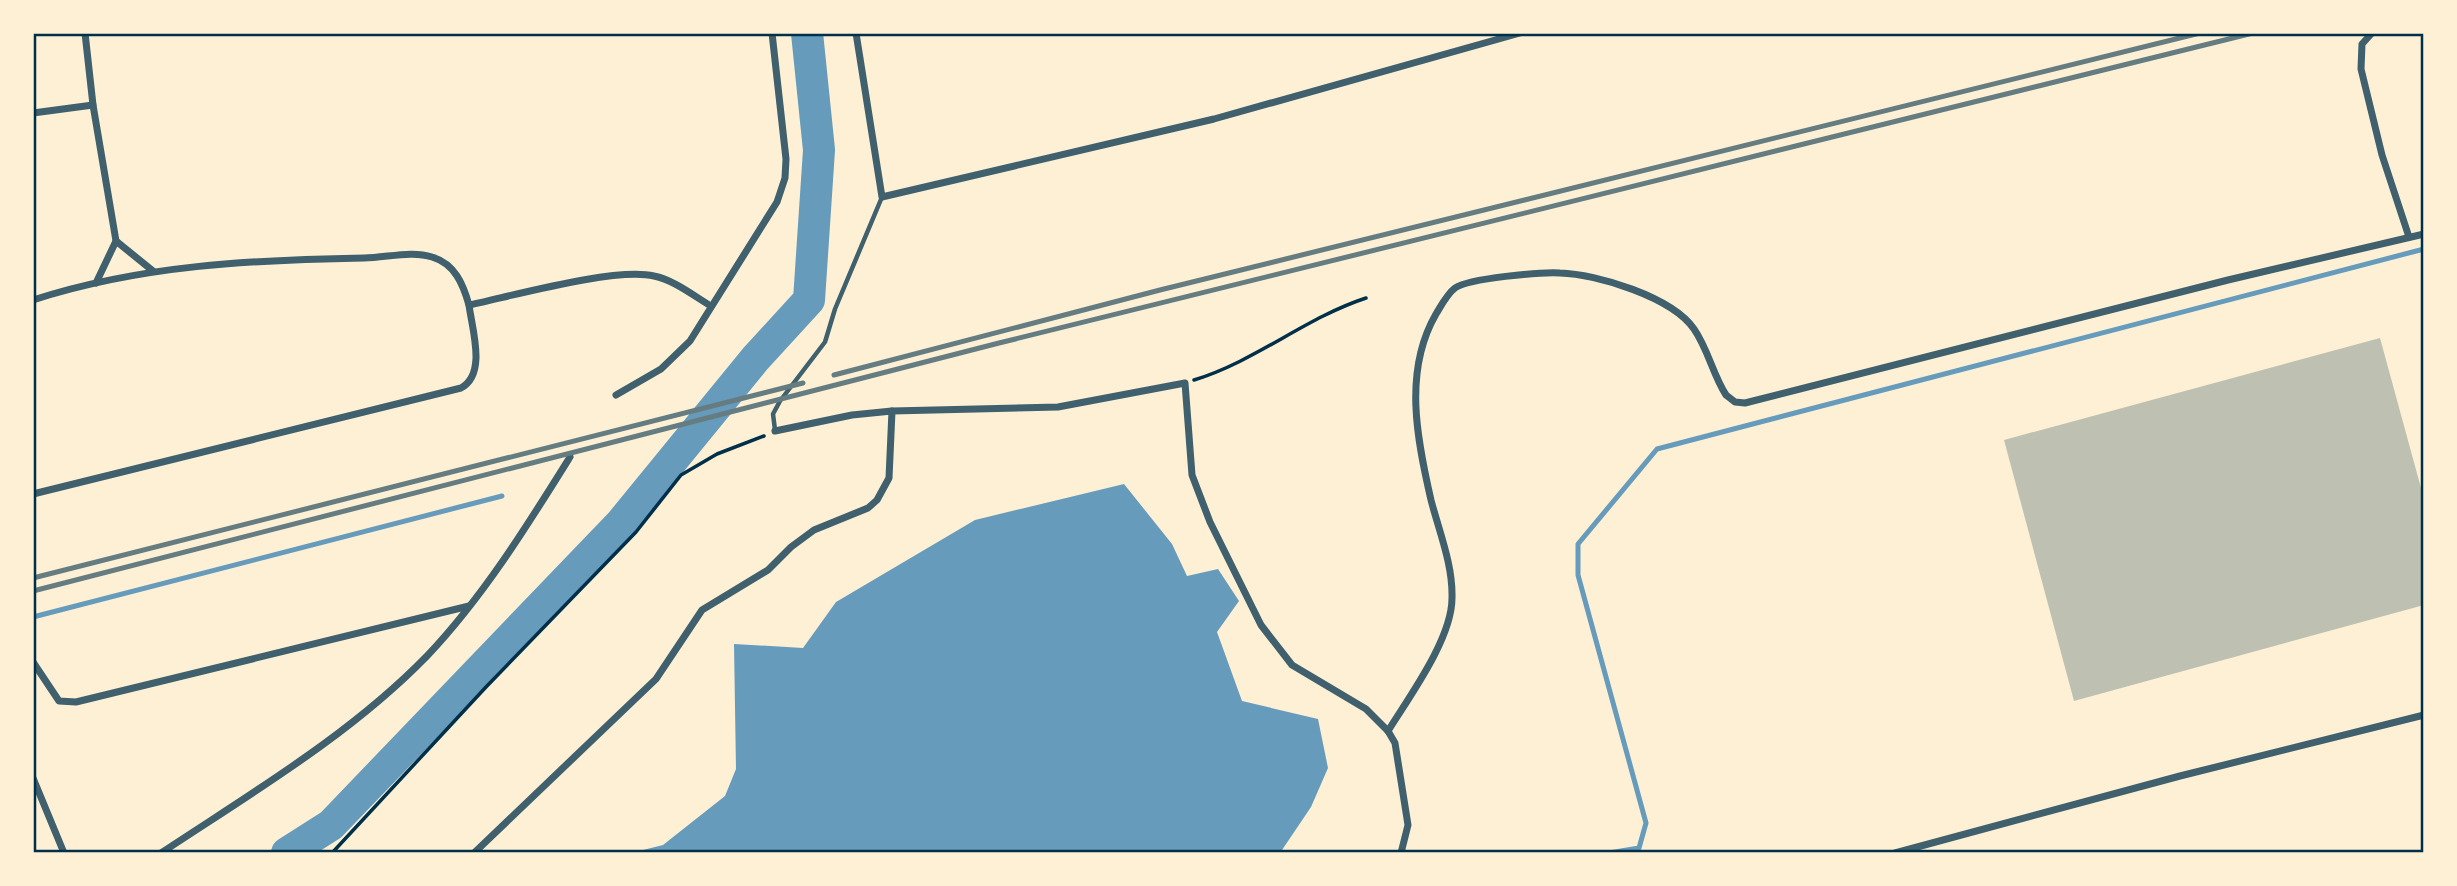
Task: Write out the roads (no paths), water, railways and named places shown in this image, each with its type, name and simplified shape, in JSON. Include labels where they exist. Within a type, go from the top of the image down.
[{"type":"street","points":[[85,33],[93,105],[116,241],[96,283]]},
{"type":"street","points":[[616,395],[670,362],[690,341],[778,202],[785,178],[786,159],[772,33]]},
{"type":"street","points":[[856,33],[882,197],[1214,119],[1520,33]]},
{"type":"street","points":[[2372,33],[2362,44],[2361,69],[2382,155],[2409,237]]},
{"type":"street","points":[[33,113],[93,105]]},
{"type":"street","points":[[1388,731],[1427,665],[1443,632],[1452,600],[1448,565],[1426,475],[1414,384],[1419,350],[1433,320],[1455,289],[1468,283],[1548,272],[1614,283],[1669,307],[1685,318],[1695,329],[1726,396],[1735,402],[1745,403],[2228,280],[2424,234]]},
{"type":"street","points":[[116,241],[153,271]]},
{"type":"street","points":[[33,300],[153,271],[222,262],[377,258],[412,254],[431,256],[453,271],[463,283],[469,305],[475,370],[474,378],[461,388],[33,494]]},
{"type":"street","points":[[469,305],[594,279],[634,274],[655,276],[711,306]]},
{"type":"street","points":[[775,431],[852,415],[892,411],[1058,407],[1185,383],[1192,475],[1210,522],[1261,625],[1292,665],[1366,709],[1388,731],[1395,743],[1409,825],[1401,853]]},
{"type":"street","points":[[474,853],[656,679],[702,610],[768,570],[791,547],[814,530],[868,508],[877,500],[889,478],[892,411]]},
{"type":"street","points":[[162,853],[346,727],[426,656],[469,606],[522,535],[570,457]]},
{"type":"street","points":[[33,662],[59,701],[76,702],[469,606]]},
{"type":"street","points":[[1895,853],[2180,776],[2424,715]]},
{"type":"street","points":[[33,778],[64,853]]},
{"type":"lane","points":[[775,431],[773,414],[825,342],[835,309],[882,197]]},
{"type":"water","points":[[1124,484],[1172,544],[1187,576],[1218,569],[1239,601],[1217,632],[1242,701],[1318,719],[1328,768],[1311,807],[1280,853],[631,853],[663,845],[725,796],[736,769],[734,644],[803,648],[836,602],[975,520]]},
{"type":"waterway","points":[[287,853],[331,825],[621,523],[755,359],[809,300],[819,150],[807,33]]},
{"type":"waterway","points":[[1609,853],[1639,848],[1646,823],[1578,575],[1578,544],[1657,449],[2424,249]]},
{"type":"waterway","points":[[33,617],[502,496]]},
{"type":"railway","points":[[834,375],[1160,290],[2200,33]]},
{"type":"railway","points":[[33,591],[999,343],[2253,33]]},
{"type":"railway","points":[[33,578],[803,383]]}]
